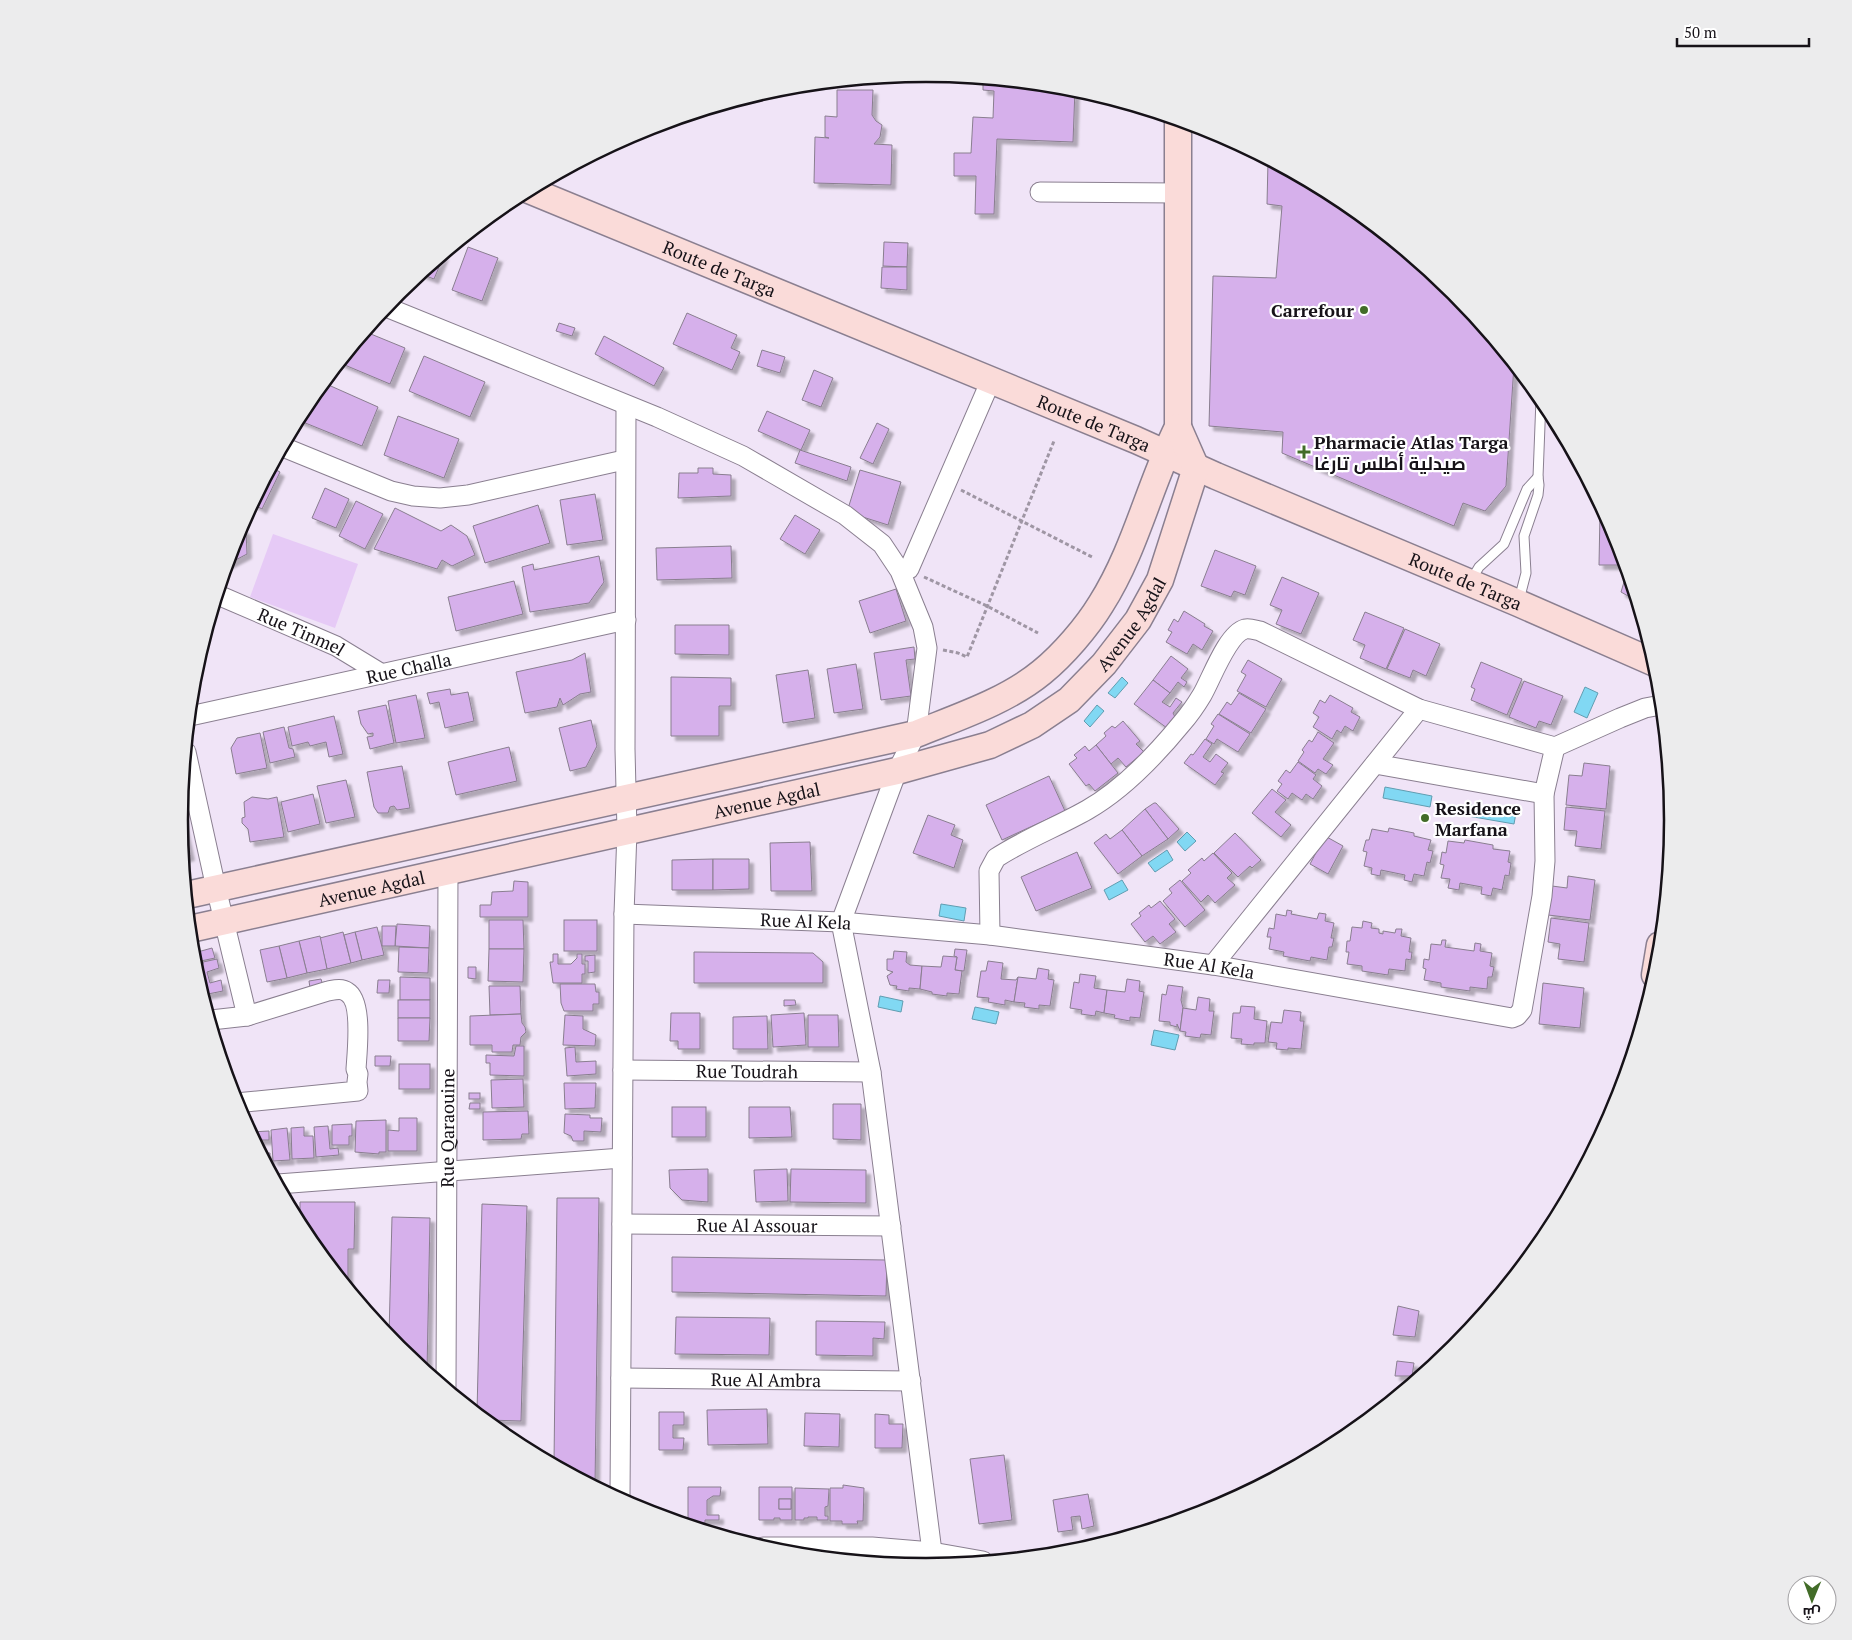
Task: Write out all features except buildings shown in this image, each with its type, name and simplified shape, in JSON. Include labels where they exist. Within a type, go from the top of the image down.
[{"type":"street","points":[[1178,128],[1178,427],[1196,468]]},
{"type":"street","points":[[1040,192],[1178,193]]},
{"type":"street","name":"Route de Targa","points":[[537,193],[1165,453],[1196,468],[1518,603],[1645,659]]},
{"type":"street","points":[[394,310],[691,432],[743,456],[845,515],[882,544],[900,571],[923,628],[927,648],[916,734],[897,771],[841,922],[871,1072],[932,1552]]},
{"type":"street","points":[[909,569],[991,380]]},
{"type":"street","points":[[620,1490],[624,914],[627,831],[625,798],[626,620],[624,460],[626,405]]},
{"type":"street","name":"Avenue Agdal","points":[[193,893],[916,734],[1006,696],[1041,673],[1073,641],[1101,604],[1123,561],[1165,453],[1178,427]]},
{"type":"street","points":[[288,449],[391,491],[414,496],[440,498],[468,495],[624,460]]},
{"type":"street","name":"Avenue Agdal","points":[[197,927],[897,771],[990,744],[1032,725],[1069,700],[1104,664],[1138,620],[1160,580],[1196,468]]},
{"type":"street","name":"Rue Tinmel","points":[[224,597],[336,646],[382,674]]},
{"type":"street","name":"Rue Challa","points":[[197,715],[626,620]]},
{"type":"street","points":[[990,935],[989,871],[996,858],[1088,810],[1108,797],[1130,778],[1184,722],[1202,695],[1234,636],[1244,629],[1260,631],[1419,709],[1555,747],[1620,718],[1654,706]]},
{"type":"street","points":[[1213,965],[1419,709]]},
{"type":"street","name":"Rue Al Kela","points":[[624,914],[841,922],[990,935],[1213,965],[1512,1018],[1517,1016],[1522,1010],[1542,896],[1545,861],[1544,794],[1555,747]]},
{"type":"street","points":[[1375,764],[1544,794]]},
{"type":"street","points":[[190,771],[247,1016]]},
{"type":"street","name":"Rue Qaraouine","points":[[446,1379],[448,871]]},
{"type":"street","points":[[217,1019],[247,1016],[338,989],[346,991],[354,1000],[358,1034],[356,1069],[358,1074],[358,1091],[245,1102]]},
{"type":"street","name":"Rue Toudrah","points":[[623,1070],[871,1072]]},
{"type":"street","points":[[284,1183],[622,1158]]},
{"type":"street","name":"Rue Al Assouar","points":[[622,1224],[891,1226]]},
{"type":"street","name":"Rue Al Ambra","points":[[621,1378],[911,1381]]},
{"type":"street","points":[[840,1552],[872,1554],[932,1552],[958,1557]]},
{"type":"lane","points":[[1518,603],[1526,573],[1524,536],[1539,488],[1542,415]]},
{"type":"lane","points":[[1469,584],[1479,567],[1501,548],[1530,484],[1538,477]]},
{"type":"lane","points":[[1522,501],[1534,505]]},
{"type":"lane","points":[[1510,530],[1524,536]]},
{"type":"path","points":[[927,648],[958,653],[967,657],[1054,441]]},
{"type":"path","points":[[953,486],[1092,557]]},
{"type":"path","points":[[909,569],[988,606],[1038,633]]},
{"type":"shaded area","points":[[273,534],[358,564],[335,628],[250,597]]},
{"type":"water","points":[[1122,677],[1128,683],[1115,698],[1108,693]]},
{"type":"water","points":[[1585,687],[1598,693],[1587,718],[1574,712]]},
{"type":"water","points":[[1097,705],[1104,711],[1090,727],[1084,721]]},
{"type":"water","points":[[1385,787],[1432,796],[1430,807],[1383,798]]},
{"type":"water","points":[[1470,805],[1516,813],[1514,824],[1468,816]]},
{"type":"water","points":[[1187,832],[1196,841],[1185,851],[1177,842]]},
{"type":"water","points":[[1167,850],[1173,860],[1155,872],[1148,863]]},
{"type":"water","points":[[1122,880],[1128,890],[1109,900],[1104,890]]},
{"type":"water","points":[[941,904],[966,908],[964,921],[939,916]]},
{"type":"water","points":[[880,996],[903,1001],[901,1012],[878,1007]]},
{"type":"water","points":[[975,1007],[999,1012],[996,1024],[972,1019]]},
{"type":"water","points":[[1154,1030],[1179,1035],[1175,1050],[1151,1045]]},
{"type":"place","name":"Carrefour","points":[[1364,310]]},
{"type":"place","name":"Pharmacie Atlas Targa صيدلية أطلس تارغا","points":[[1304,452]]},
{"type":"place","name":"Residence Marfana","points":[[1425,818]]}]
